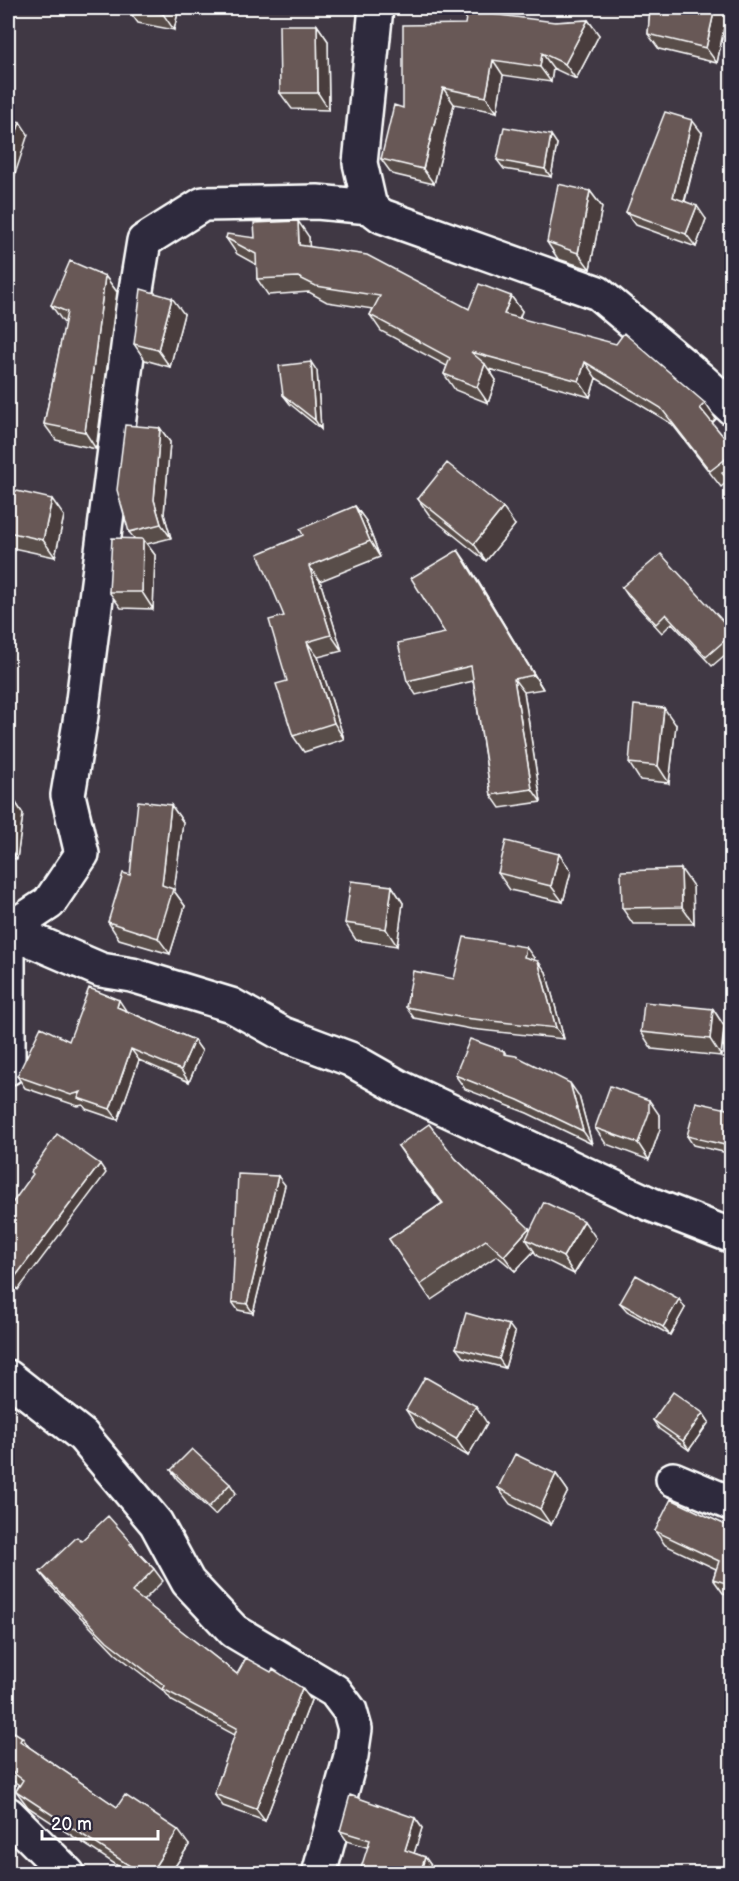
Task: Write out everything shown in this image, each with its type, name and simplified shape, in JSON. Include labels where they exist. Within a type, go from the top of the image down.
[{"type":"street","points":[[370,207],[360,163],[376,8]]},
{"type":"street","points":[[8,930],[49,903],[82,854],[68,795],[81,716],[133,308],[144,241],[202,204],[317,202],[370,207],[382,216],[598,293],[732,408]]},
{"type":"street","points":[[8,930],[8,1068]]},
{"type":"street","points":[[8,930],[101,970],[132,975],[231,1005],[283,1034],[350,1059],[401,1088],[650,1204],[732,1236]]},
{"type":"street","points":[[8,1377],[82,1436],[156,1522],[188,1582],[234,1631],[335,1691],[350,1711],[355,1729],[351,1756],[319,1874]]},
{"type":"street","points":[[674,1479],[732,1504]]},
{"type":"street","points":[[8,1814],[68,1874]]},
{"type":"building","points":[[131,8],[165,8],[163,14]]},
{"type":"building","points":[[650,8],[715,8],[706,48],[648,34]]},
{"type":"building","points":[[467,11],[555,22],[588,20],[565,64],[542,53],[540,67],[493,60],[486,97],[443,88],[423,169],[381,159],[394,105],[403,108],[403,25],[465,24]]},
{"type":"building","points":[[279,25],[317,25],[318,93],[280,93]]},
{"type":"building","points":[[665,112],[692,120],[673,197],[697,206],[686,234],[626,212]]},
{"type":"building","points":[[8,118],[20,122],[8,158]]},
{"type":"building","points":[[504,127],[551,135],[545,169],[497,160]]},
{"type":"building","points":[[558,184],[590,191],[578,253],[547,242]]},
{"type":"building","points":[[298,221],[299,245],[367,255],[469,309],[479,284],[511,296],[504,314],[616,344],[624,333],[705,403],[700,408],[732,447],[732,454],[710,471],[661,408],[585,362],[579,381],[471,352],[485,364],[477,387],[444,374],[450,358],[370,315],[380,296],[316,286],[298,277],[257,279],[256,254],[226,238],[227,234],[255,238],[254,223]]},
{"type":"building","points":[[70,261],[105,276],[85,432],[44,424],[67,312],[51,305]]},
{"type":"building","points":[[141,289],[172,298],[158,350],[134,344]]},
{"type":"building","points":[[311,362],[315,420],[283,395],[279,366]]},
{"type":"building","points":[[125,425],[160,428],[154,500],[161,524],[129,532],[117,490]]},
{"type":"building","points":[[447,463],[503,508],[474,544],[418,499]]},
{"type":"building","points":[[732,465],[732,484],[722,473]]},
{"type":"building","points":[[8,489],[52,499],[43,540],[8,532]]},
{"type":"building","points":[[355,506],[370,541],[309,566],[331,635],[307,642],[334,723],[293,736],[276,684],[287,681],[269,620],[284,616],[258,554],[303,535],[300,529]]},
{"type":"building","points":[[112,538],[143,539],[142,592],[109,592]]},
{"type":"building","points":[[458,550],[534,675],[514,679],[532,789],[491,795],[471,666],[407,681],[398,643],[445,633],[411,578]]},
{"type":"building","points":[[661,554],[732,631],[732,634],[706,657],[666,614],[656,624],[622,587]]},
{"type":"building","points":[[634,705],[664,708],[658,766],[629,763]]},
{"type":"building","points":[[8,799],[14,800],[8,841]]},
{"type":"building","points":[[138,801],[171,805],[162,885],[173,889],[158,938],[108,922],[123,873],[130,875]]},
{"type":"building","points":[[506,841],[559,854],[551,886],[498,873]]},
{"type":"building","points":[[681,869],[682,907],[622,908],[621,871]]},
{"type":"building","points":[[351,881],[392,886],[386,929],[345,923]]},
{"type":"building","points":[[464,937],[526,947],[524,957],[538,961],[556,1028],[464,1018],[406,1007],[413,971],[454,979]]},
{"type":"building","points":[[89,988],[119,1000],[117,1007],[194,1040],[181,1070],[131,1049],[110,1109],[78,1098],[81,1092],[71,1095],[17,1076],[41,1027],[69,1041]]},
{"type":"building","points":[[644,1002],[713,1009],[710,1039],[641,1032]]},
{"type":"building","points":[[727,1008],[732,1009],[732,1046],[723,1045]]},
{"type":"building","points":[[470,1039],[504,1051],[504,1054],[516,1056],[570,1083],[583,1131],[518,1100],[455,1075]]},
{"type":"building","points":[[610,1086],[649,1100],[649,1113],[638,1143],[595,1128]]},
{"type":"building","points":[[696,1102],[732,1110],[732,1136],[729,1146],[687,1136]]},
{"type":"building","points":[[429,1124],[456,1159],[529,1228],[504,1256],[486,1240],[420,1285],[389,1239],[443,1203],[398,1146]]},
{"type":"building","points":[[57,1134],[100,1164],[12,1281],[8,1273],[8,1209]]},
{"type":"building","points":[[238,1174],[278,1176],[247,1304],[232,1302]]},
{"type":"building","points":[[544,1202],[584,1221],[563,1257],[526,1239]]},
{"type":"building","points":[[636,1275],[679,1299],[663,1327],[620,1303]]},
{"type":"building","points":[[732,1303],[732,1328],[724,1324]]},
{"type":"building","points":[[466,1313],[509,1325],[499,1359],[456,1348]]},
{"type":"building","points":[[425,1377],[476,1406],[456,1439],[406,1410]]},
{"type":"building","points":[[673,1392],[703,1413],[683,1441],[653,1420]]},
{"type":"building","points":[[192,1449],[230,1484],[209,1507],[171,1470]]},
{"type":"building","points":[[515,1454],[556,1474],[540,1509],[498,1488]]},
{"type":"building","points":[[671,1499],[732,1528],[732,1585],[713,1579],[719,1561],[655,1531]]},
{"type":"building","points":[[108,1516],[154,1569],[132,1592],[237,1674],[246,1658],[271,1672],[273,1669],[302,1688],[256,1809],[214,1794],[237,1728],[163,1689],[165,1686],[107,1641],[40,1572],[77,1537],[81,1541]]},
{"type":"building","points":[[8,1728],[22,1737],[20,1741],[117,1807],[125,1795],[178,1830],[150,1874],[142,1874],[16,1791],[23,1780],[8,1769]]},
{"type":"building","points":[[350,1795],[415,1818],[405,1850],[425,1857],[420,1874],[359,1874],[370,1840],[340,1831]]}]
